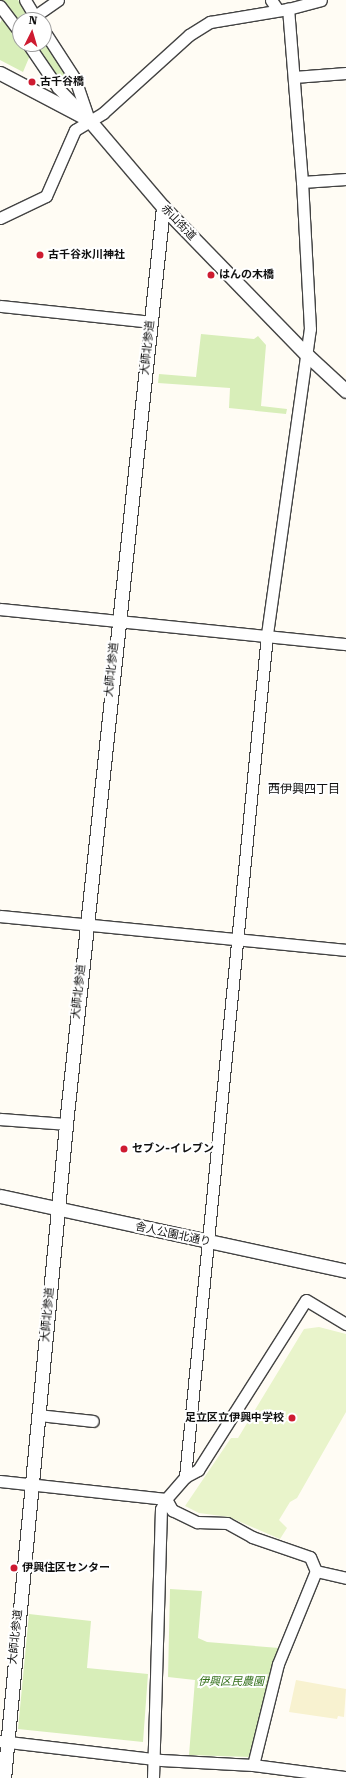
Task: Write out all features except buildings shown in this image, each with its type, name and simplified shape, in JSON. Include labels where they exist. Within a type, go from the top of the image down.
[{"type":"street","points":[[25,0],[32,12]]},
{"type":"street","points":[[43,12],[58,0]]},
{"type":"street","points":[[185,1477],[235,938],[266,634],[310,329],[302,182],[294,77],[283,10],[271,0]]},
{"type":"street","points":[[0,218],[46,196],[75,130],[89,120],[103,113],[189,35],[210,22],[283,10],[321,0]]},
{"type":"street","points":[[0,6],[12,22]]},
{"type":"street","points":[[52,43],[75,79],[89,120]]},
{"type":"street","points":[[33,52],[58,88],[89,120]]},
{"type":"street","name":"赤山街道","points":[[0,73],[89,120],[163,207],[307,355],[346,391]]},
{"type":"street","points":[[294,77],[346,73]]},
{"type":"street","points":[[302,182],[346,179]]},
{"type":"street","name":"大師北参道","points":[[4,1778],[4,1742],[32,1484],[57,1209],[117,622],[163,207]]},
{"type":"street","points":[[0,306],[151,322]]},
{"type":"street","points":[[0,609],[117,622],[266,634],[346,644]]},
{"type":"street","points":[[0,916],[346,950]]},
{"type":"street","points":[[0,1119],[66,1124]]},
{"type":"street","name":"舎人公園北通り","points":[[0,1196],[346,1271]]},
{"type":"street","points":[[153,1778],[158,1641],[159,1533],[161,1509],[166,1499],[185,1477],[198,1470],[306,1300],[346,1324]]},
{"type":"street","points":[[38,1415],[93,1421]]},
{"type":"street","points":[[0,1481],[166,1499]]},
{"type":"street","points":[[166,1499],[172,1510],[197,1522],[227,1523],[252,1537],[310,1557],[316,1571],[278,1664],[253,1765]]},
{"type":"street","points":[[316,1571],[346,1578]]},
{"type":"street","points":[[4,1742],[153,1757],[253,1765],[290,1774],[346,1777]]},
{"type":"shaded area","points":[[296,1680],[346,1689],[344,1717],[338,1716],[337,1719],[289,1712]]},
{"type":"green space","points":[[3,0],[18,0],[26,12],[12,12],[12,14]]},
{"type":"green space","points":[[3,17],[12,29],[12,52],[31,53],[23,72],[0,60],[0,23]]},
{"type":"green space","points":[[37,52],[52,52],[69,80],[67,85],[60,85]]},
{"type":"green space","points":[[201,334],[254,339],[258,336],[266,345],[261,406],[287,409],[286,414],[229,408],[230,388],[158,383],[159,374],[196,377]]},
{"type":"green space","name":"足立区立伊興中学校","points":[[319,1327],[346,1334],[346,1412],[297,1498],[290,1502],[279,1520],[287,1528],[280,1539],[229,1517],[199,1513],[185,1506],[231,1438],[238,1438],[304,1329]]},
{"type":"green space","name":"伊興区民農園","points":[[170,1589],[202,1591],[198,1638],[207,1642],[279,1648],[250,1757],[189,1755],[195,1680],[168,1677]]},
{"type":"green space","points":[[29,1614],[91,1621],[87,1668],[148,1674],[143,1742],[18,1729]]},
{"type":"place","name":"古千谷橋","points":[[32,82]]},
{"type":"place","name":"古千谷氷川神社","points":[[40,255]]},
{"type":"place","name":"はんの木橋","points":[[211,275]]},
{"type":"place","name":"セブン-イレブン","points":[[124,1149]]},
{"type":"place","name":"足立区立伊興中学校","points":[[292,1418]]},
{"type":"place","name":"伊興住区センター","points":[[14,1568]]},
{"type":"district","name":"西伊興四丁目","points":[[304,790]]}]
